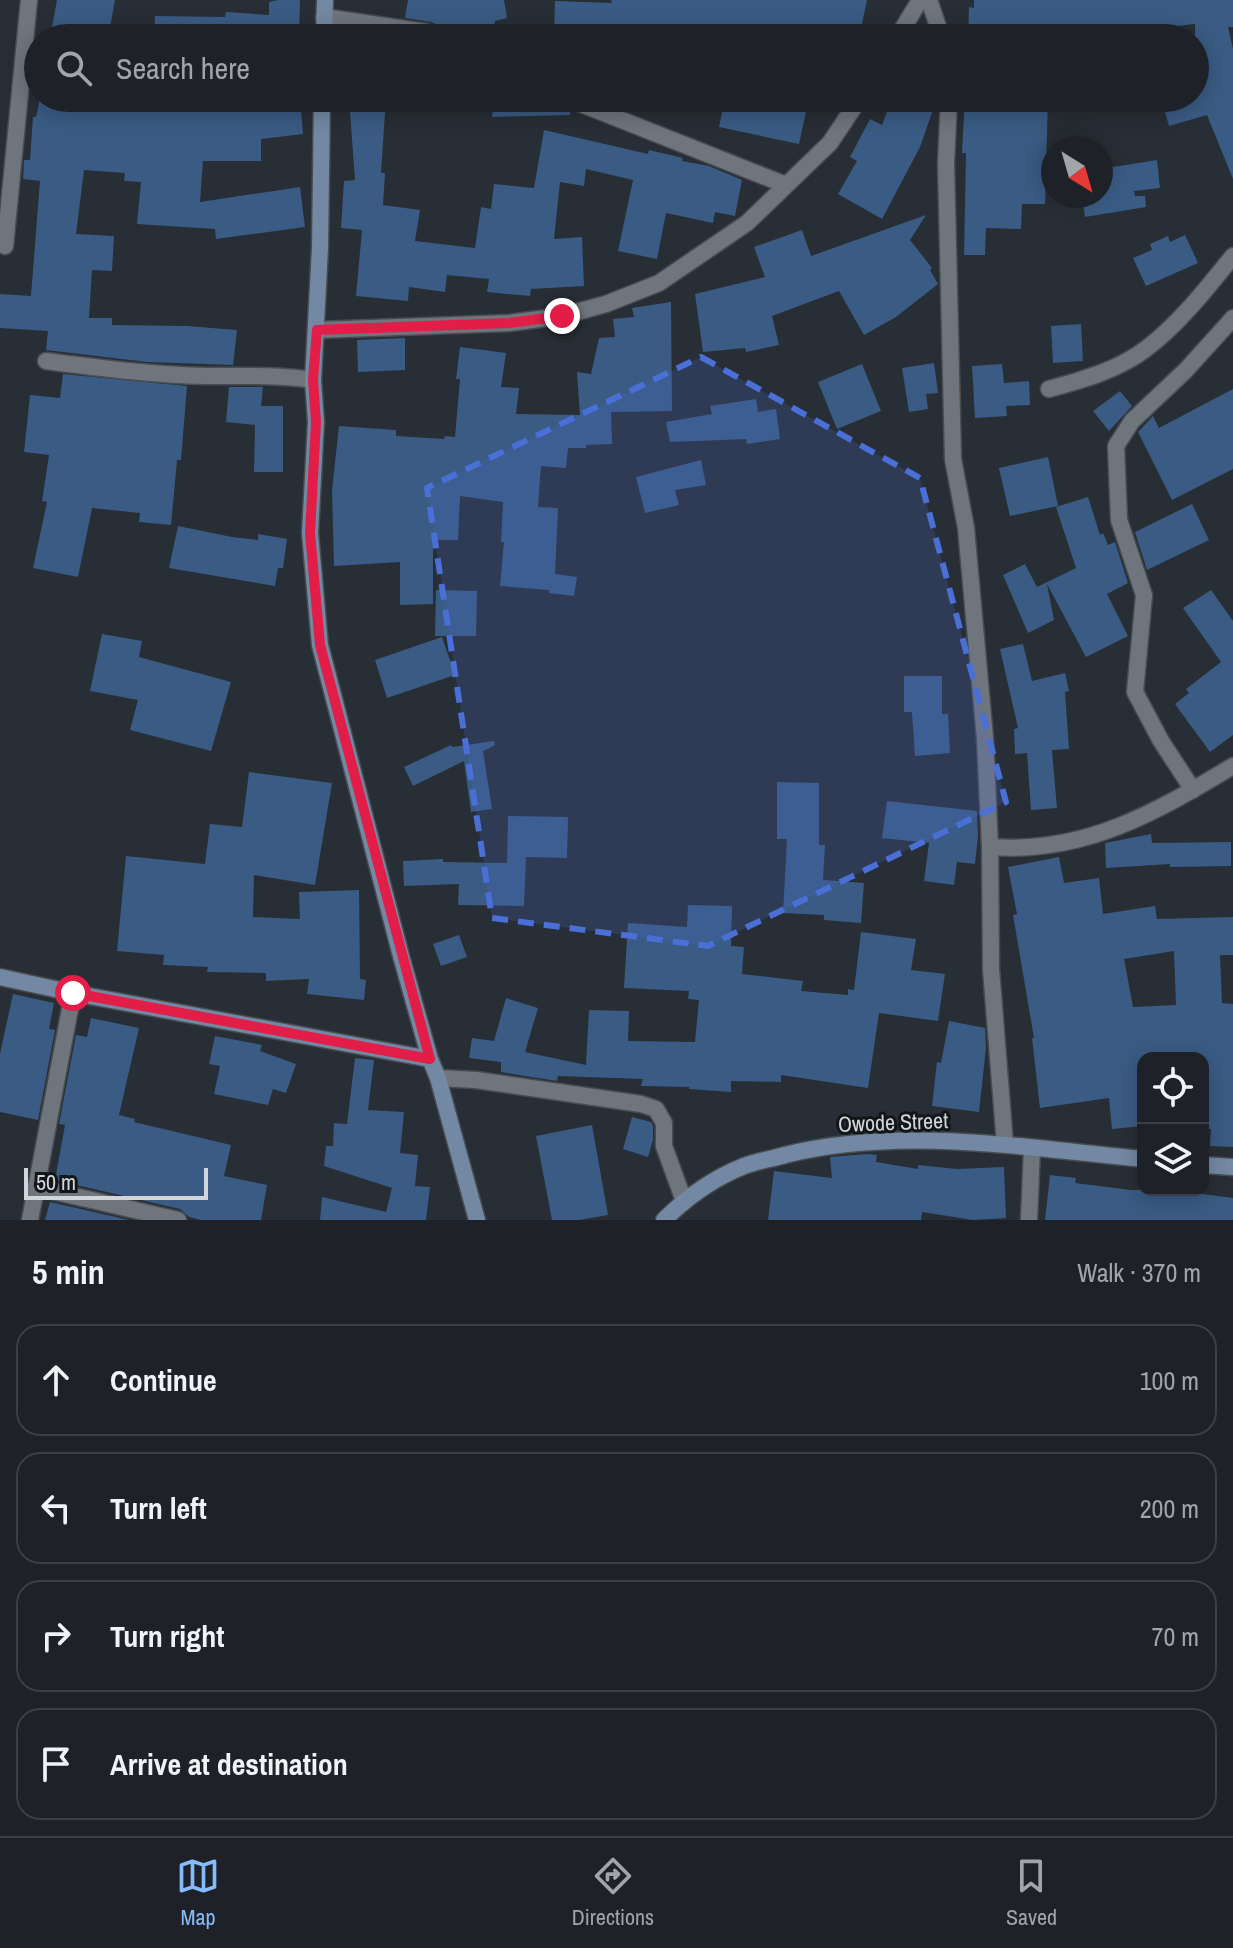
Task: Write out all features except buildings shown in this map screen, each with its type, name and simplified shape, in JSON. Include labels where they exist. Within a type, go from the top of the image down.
[{"type":"main road","points":[[324,24],[325,0]]},
{"type":"main road","points":[[322,112],[313,380],[316,422],[310,533],[320,645],[430,1059],[477,1220]]},
{"type":"main road","points":[[0,977],[430,1059]]},
{"type":"main road","name":"Owode Street","points":[[664,1220],[684,1201],[744,1166],[818,1147],[902,1140],[1005,1144],[1137,1158]]},
{"type":"main road","points":[[1209,1165],[1233,1167]]},
{"type":"street","points":[[27,24],[29,0]]},
{"type":"street","points":[[905,24],[920,0]]},
{"type":"street","points":[[929,0],[937,24]]},
{"type":"street","points":[[324,17],[372,24]]},
{"type":"street","points":[[5,246],[24,51]]},
{"type":"street","points":[[601,112],[786,185]]},
{"type":"street","points":[[317,330],[509,323],[562,316],[606,304],[659,283],[747,223],[830,143],[851,112]]},
{"type":"street","points":[[948,112],[946,163],[953,459],[966,528],[985,738],[991,969],[1005,1144]]},
{"type":"street","points":[[1049,389],[1092,378],[1146,349],[1194,303],[1233,256]]},
{"type":"street","points":[[1193,790],[1161,741],[1135,692],[1144,595],[1119,520],[1116,446],[1132,421],[1186,370],[1233,318]]},
{"type":"street","points":[[46,361],[130,372],[274,375],[313,380]]},
{"type":"street","points":[[990,847],[1023,849],[1105,833],[1148,815],[1233,766]]},
{"type":"street","points":[[30,1220],[73,993]]},
{"type":"street","points":[[438,1078],[476,1080],[656,1109],[664,1123],[664,1146],[684,1201]]},
{"type":"street","points":[[1029,1220],[1032,1148]]},
{"type":"street","points":[[35,1187],[178,1220]]},
{"type":"highlighted area","points":[[701,357],[920,478],[1006,802],[708,946],[492,918],[427,488]]},
{"type":"route","points":[[73,993],[430,1059],[320,645],[310,533],[317,330],[509,323],[562,316]]}]
